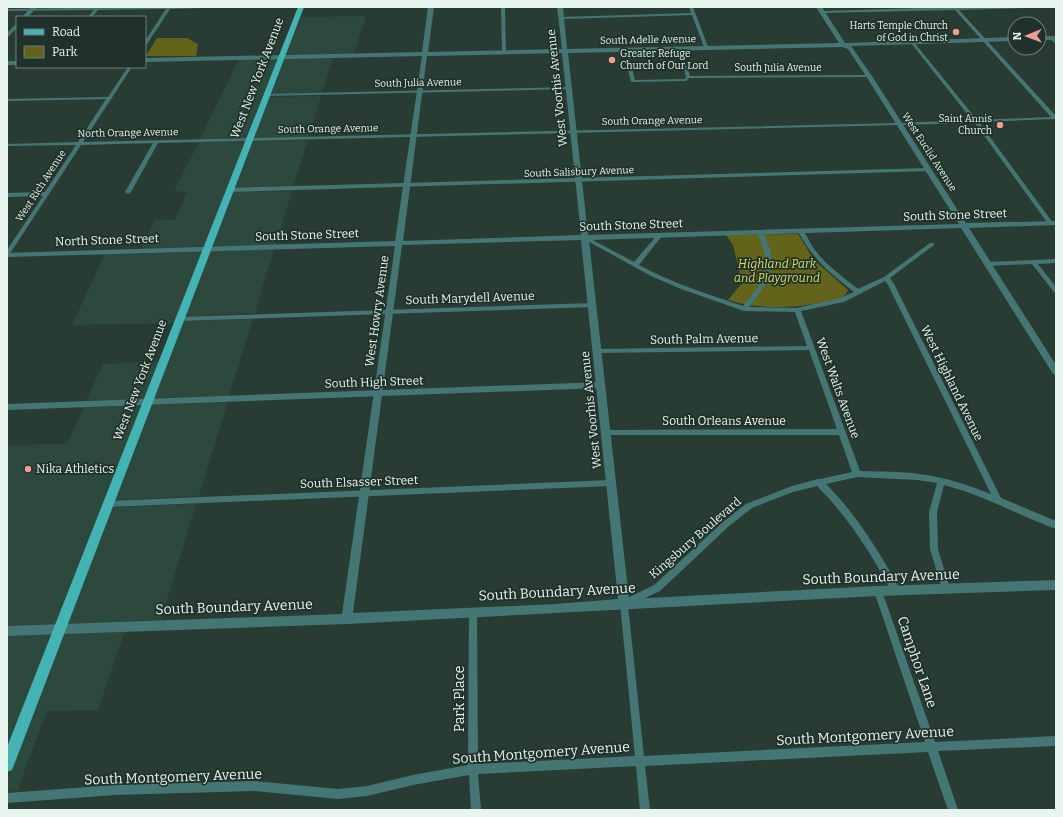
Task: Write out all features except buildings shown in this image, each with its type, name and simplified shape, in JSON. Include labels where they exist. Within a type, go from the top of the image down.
[{"type":"main road","name":"West New York Avenue","points":[[7,765],[301,7]]},
{"type":"street","points":[[146,42],[169,7]]},
{"type":"street","points":[[7,10],[33,8],[97,9],[204,7]]},
{"type":"street","name":"West Howry Avenue","points":[[347,619],[431,7]]},
{"type":"street","points":[[503,7],[504,52]]},
{"type":"street","name":"West Voorhis Avenue","points":[[560,7],[586,238],[645,810]]},
{"type":"street","points":[[691,7],[706,47]]},
{"type":"street","points":[[821,10],[1025,7]]},
{"type":"street","points":[[26,16],[33,8]]},
{"type":"street","points":[[955,8],[1055,118]]},
{"type":"street","points":[[91,16],[97,9]]},
{"type":"street","name":"West Euclid Avenue","points":[[821,10],[843,45],[850,48],[869,76],[987,264],[1054,364],[1056,372]]},
{"type":"street","points":[[561,18],[694,14]]},
{"type":"street","points":[[7,36],[16,27]]},
{"type":"street","points":[[1053,38],[1056,44]]},
{"type":"street","name":"South Adelle Avenue","points":[[146,60],[843,45],[1007,39]]},
{"type":"street","points":[[912,42],[976,121],[1054,224]]},
{"type":"street","points":[[679,48],[687,79]]},
{"type":"street","name":"South Julia Avenue","points":[[626,49],[633,81],[869,76]]},
{"type":"street","name":"West Rich Avenue","points":[[7,255],[129,68]]},
{"type":"street","name":"South Julia Avenue","points":[[266,96],[570,88]]},
{"type":"street","points":[[7,100],[109,98]]},
{"type":"street","name":"South Orange Avenue","points":[[249,140],[899,124],[1055,118]]},
{"type":"street","name":"North Orange Avenue","points":[[7,145],[249,140]]},
{"type":"street","points":[[128,192],[156,142]]},
{"type":"street","name":"South Salisbury Avenue","points":[[229,190],[928,170]]},
{"type":"street","points":[[7,195],[47,194]]},
{"type":"street","name":"South Stone Street","points":[[207,249],[963,225],[1054,224]]},
{"type":"street","points":[[801,231],[806,243],[817,259],[858,292]]},
{"type":"street","points":[[744,308],[762,288],[770,265],[768,247],[760,232]]},
{"type":"street","points":[[635,265],[660,235]]},
{"type":"street","points":[[586,238],[653,275],[683,288],[744,308],[797,310],[842,300],[886,278],[932,244]]},
{"type":"street","name":"North Stone Street","points":[[7,255],[207,249]]},
{"type":"street","points":[[987,264],[1056,261]]},
{"type":"street","points":[[1034,262],[1056,291]]},
{"type":"street","name":"West Highland Avenue","points":[[886,278],[891,284],[998,500]]},
{"type":"street","name":"South Marydell Avenue","points":[[179,319],[592,305]]},
{"type":"street","name":"West Walts Avenue","points":[[797,310],[857,474]]},
{"type":"street","name":"South Palm Avenue","points":[[597,351],[811,348]]},
{"type":"street","name":"South High Street","points":[[7,407],[601,385]]},
{"type":"street","name":"South Orleans Avenue","points":[[606,433],[842,432]]},
{"type":"street","name":"Kingsbury Boulevard","points":[[624,604],[657,588],[726,524],[749,506],[792,489],[857,474],[918,477],[941,481],[960,486],[998,500],[1056,525]]},
{"type":"street","points":[[941,481],[934,512],[934,549],[946,589]]},
{"type":"street","points":[[818,482],[834,496],[859,529],[896,591]]},
{"type":"street","name":"South Elsasser Street","points":[[108,504],[611,483]]},
{"type":"street","name":"South Boundary Avenue","points":[[7,631],[347,619],[878,591],[1056,585]]},
{"type":"street","name":"Camphor Lane","points":[[878,591],[953,810]]},
{"type":"street","name":"Park Place","points":[[473,612],[473,769],[474,801],[476,810]]},
{"type":"street","name":"South Montgomery Avenue","points":[[7,798],[115,790],[254,786],[338,794],[368,791],[413,780],[473,769],[1056,741]]},
{"type":"shaded area","points":[[366,16],[354,54],[285,56],[300,17]]},
{"type":"shaded area","points":[[333,57],[322,93],[270,94],[284,58]]},
{"type":"shaded area","points":[[278,58],[246,138],[200,139],[239,59]]},
{"type":"shaded area","points":[[321,96],[309,137],[253,138],[269,97]]},
{"type":"shaded area","points":[[308,140],[293,187],[234,188],[252,141]]},
{"type":"shaded area","points":[[245,141],[204,247],[140,249],[156,219],[175,220],[187,192],[174,191],[199,142]]},
{"type":"shaded area","points":[[292,191],[276,245],[211,247],[232,192]]},
{"type":"shaded area","points":[[274,249],[255,313],[185,316],[210,251]]},
{"type":"shaded area","points":[[202,252],[174,323],[72,325],[105,254]]},
{"type":"shaded area","points":[[253,319],[229,396],[153,398],[183,321]]},
{"type":"shaded area","points":[[159,361],[144,399],[86,401],[103,364]]},
{"type":"shaded area","points":[[228,402],[199,496],[115,500],[151,405]]},
{"type":"shaded area","points":[[142,405],[56,624],[7,626],[7,445],[67,444],[84,407]]},
{"type":"shaded area","points":[[196,504],[161,620],[68,624],[112,507]]},
{"type":"shaded area","points":[[125,631],[98,710],[47,711],[17,791],[7,792],[7,781],[64,634]]},
{"type":"shaded area","points":[[52,634],[7,749],[7,636]]},
{"type":"green space","points":[[157,38],[187,38],[198,44],[196,56],[146,56]]},
{"type":"green space","name":"Highland Park and Playground","points":[[798,234],[814,260],[848,290],[847,293],[839,299],[789,307],[764,307],[728,300],[742,283],[733,245],[726,235]]},
{"type":"place","name":"Harts Temple Church of God in Christ","points":[[956,32]]},
{"type":"place","name":"Greater Refuge Church of Our Lord","points":[[612,60]]},
{"type":"place","name":"Saint Annis Church","points":[[1000,125]]},
{"type":"place","name":"Nika Athletics","points":[[28,469]]}]
